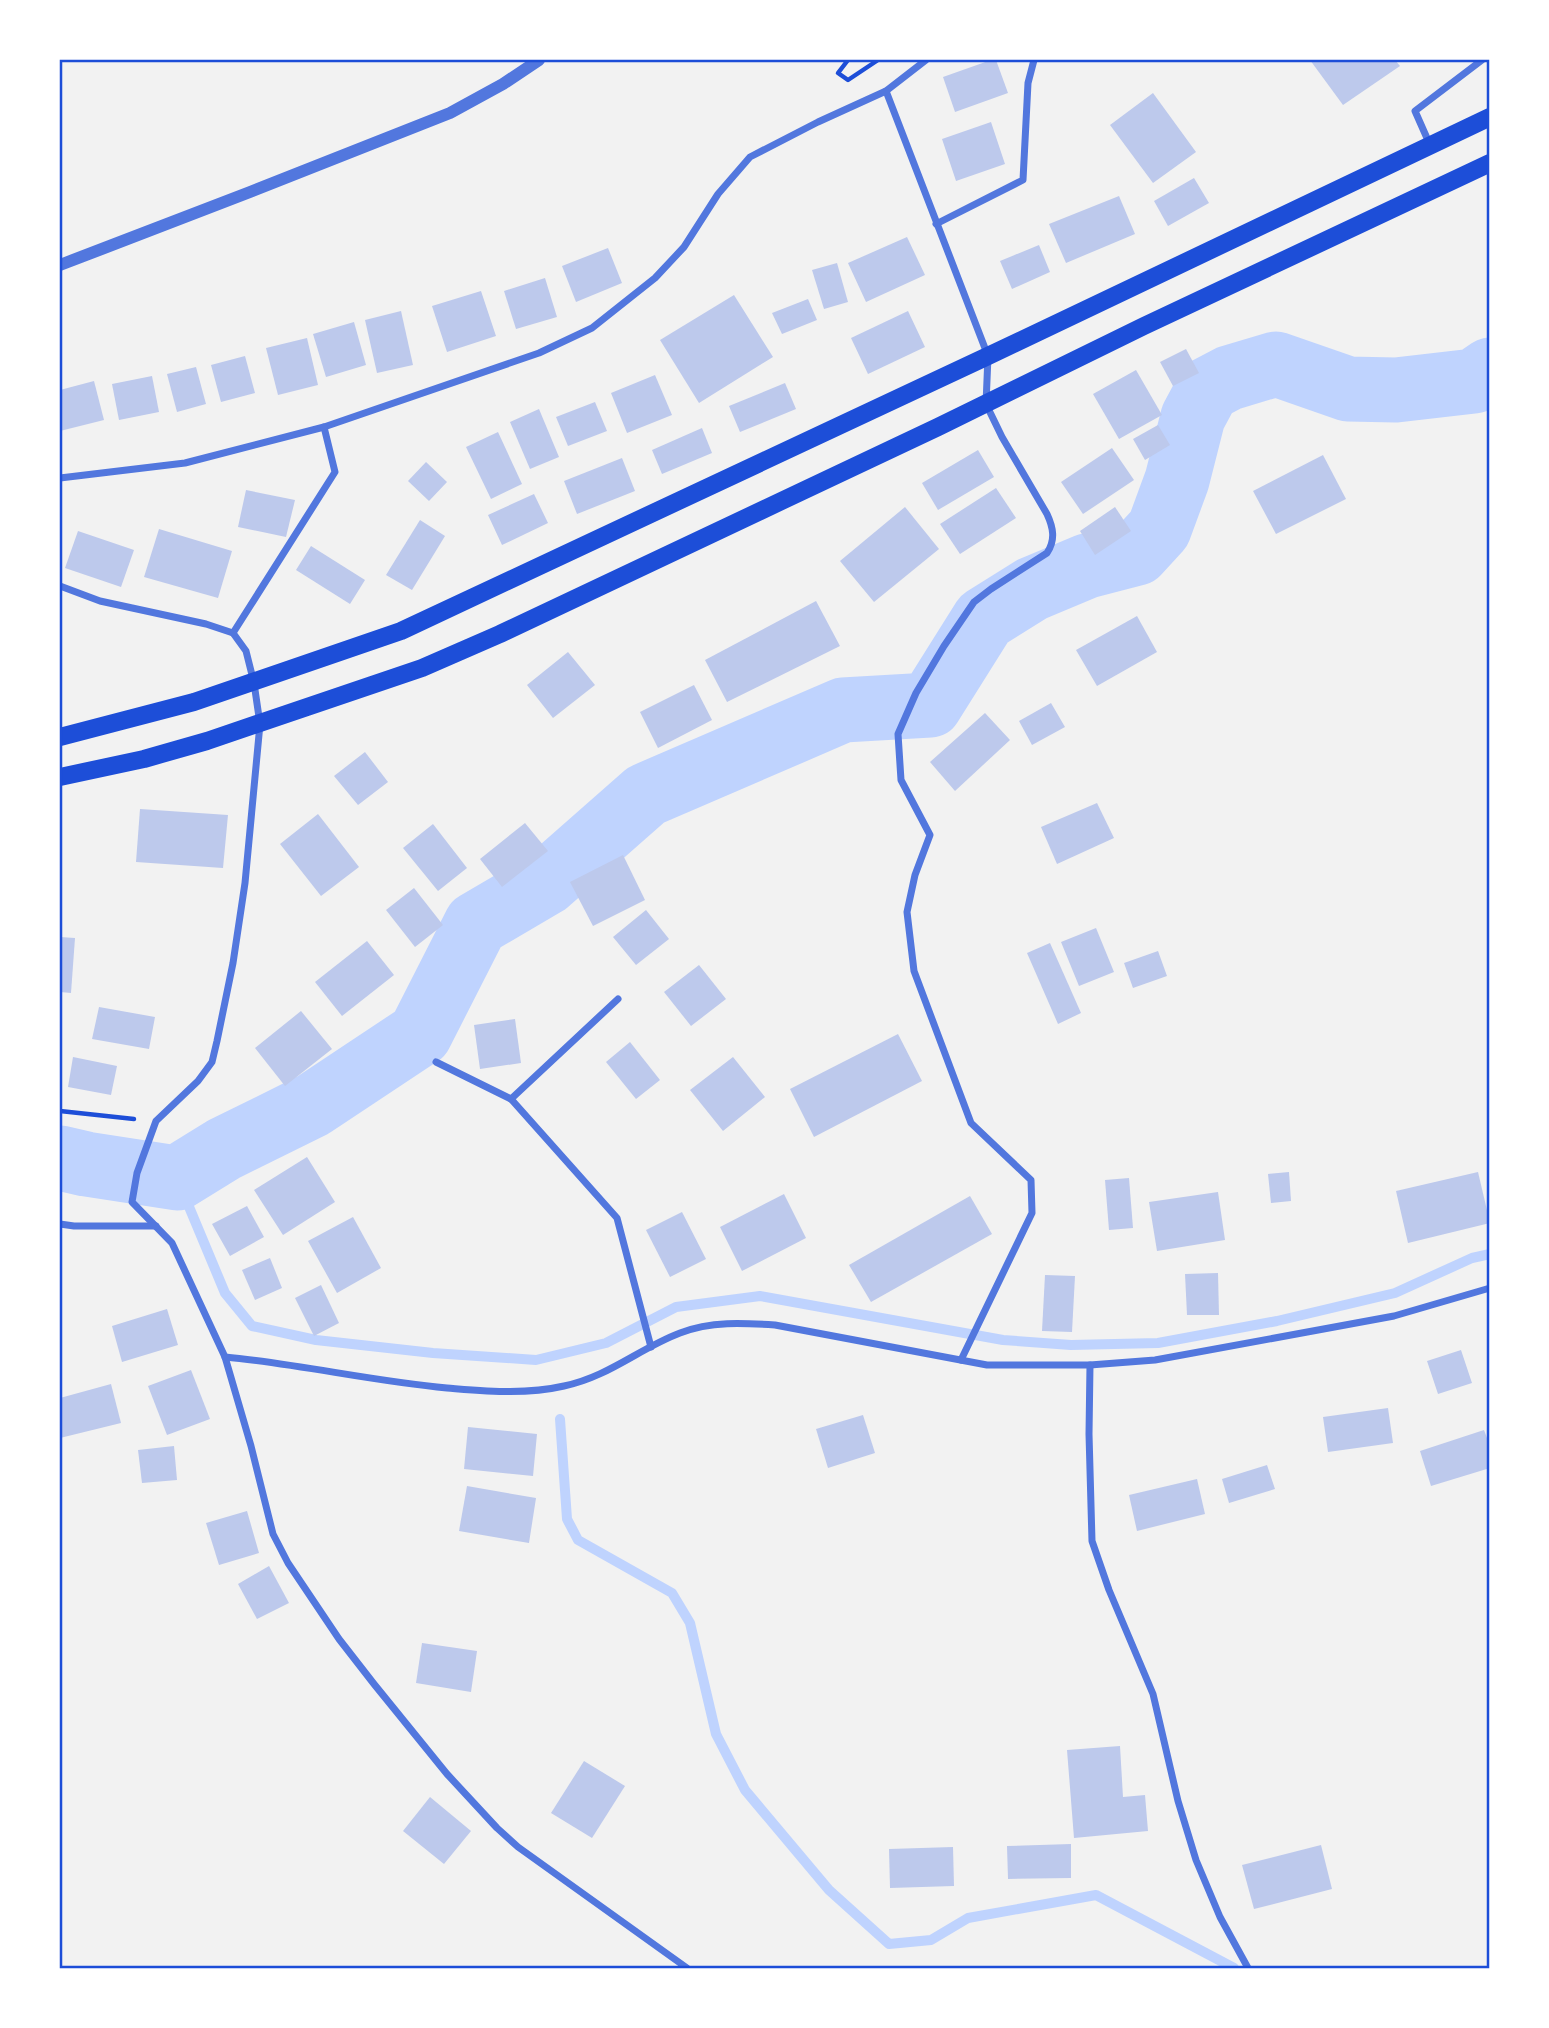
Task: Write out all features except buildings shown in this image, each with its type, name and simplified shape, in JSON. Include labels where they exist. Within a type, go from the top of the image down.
[{"type":"main road","points":[[60,737],[194,702],[401,631],[1489,117]]},
{"type":"main road","points":[[60,777],[144,759],[260,724],[422,668],[500,634],[986,404],[1489,163]]},
{"type":"street","points":[[60,265],[450,113],[503,85],[539,60]]},
{"type":"street","points":[[60,478],[185,463],[324,427],[539,353],[592,328],[655,278],[684,247],[718,194],[750,157],[886,91],[926,60]]},
{"type":"street","points":[[936,224],[1023,180],[1028,83],[1034,60]]},
{"type":"street","points":[[1430,145],[1415,111],[1482,60]]},
{"type":"street","points":[[886,91],[988,356],[986,404],[1052,525],[1052,546],[1047,553],[991,589],[974,603],[958,624],[916,693],[898,734],[901,780],[930,835],[915,875],[907,912],[914,971],[971,1123],[1031,1180],[1032,1213],[961,1358]]},
{"type":"street","points":[[233,633],[335,472],[324,427]]},
{"type":"street","points":[[60,586],[100,601],[206,624],[233,633],[246,652],[254,683],[260,724],[245,883],[233,963],[217,1041],[212,1062],[198,1081],[156,1121],[137,1173],[132,1202],[172,1243],[225,1357],[273,1534],[288,1563],[339,1639],[447,1773],[511,1841],[687,1969]]},
{"type":"street","points":[[511,1099],[618,999]]},
{"type":"street","points":[[436,1062],[511,1099],[617,1218],[650,1346]]},
{"type":"street","points":[[60,1224],[156,1226]]},
{"type":"street","points":[[225,1357],[402,1384],[493,1392],[565,1386],[605,1371],[680,1333],[709,1325],[740,1323],[775,1325],[987,1365],[1090,1365],[1155,1360],[1394,1316],[1489,1288]]},
{"type":"street","points":[[1090,1365],[1092,1541],[1109,1590],[1153,1694],[1178,1801],[1196,1860],[1220,1917],[1248,1969]]},
{"type":"path","points":[[848,60],[838,73],[848,80],[878,60]]},
{"type":"path","points":[[60,1111],[156,1121]]},
{"type":"waterway","points":[[60,1158],[177,1178],[224,1149],[313,1105],[420,1034],[476,924],[546,883],[646,795],[843,710],[930,705],[984,619],[1032,589],[1087,566],[1137,553],[1159,529],[1177,480],[1193,417],[1208,389],[1229,378],[1276,364],[1348,389],[1396,390],[1474,381],[1490,370]]},
{"type":"waterway","points":[[177,1178],[225,1293],[252,1326],[316,1340],[433,1353],[536,1360],[606,1343],[676,1307],[760,1296],[1003,1340],[1071,1345],[1158,1343],[1277,1321],[1395,1293],[1472,1258],[1490,1254]]},
{"type":"waterway","points":[[560,1419],[567,1519],[578,1540],[672,1593],[690,1623],[716,1734],[745,1790],[829,1890],[889,1944],[931,1940],[968,1918],[1096,1895],[1234,1968]]}]
